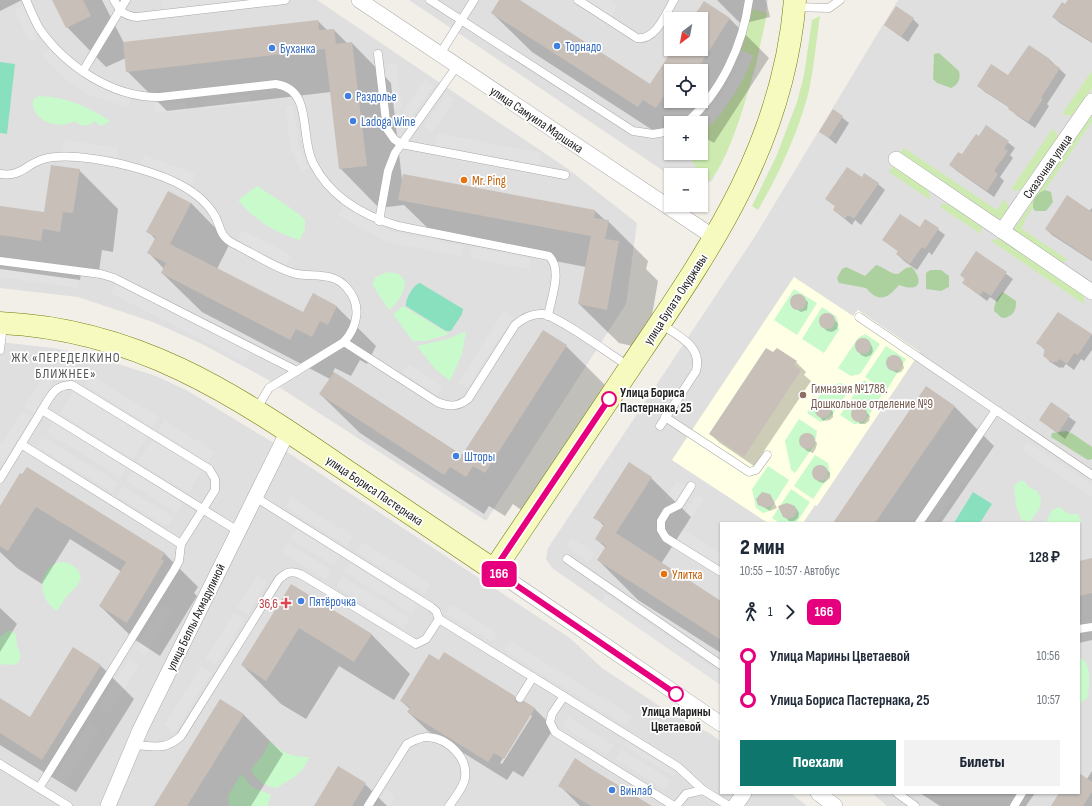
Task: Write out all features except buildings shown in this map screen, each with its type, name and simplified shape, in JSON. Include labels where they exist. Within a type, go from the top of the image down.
[{"type":"street","name":"улица Самуила Маршака","points":[[359,0],[715,238]]},
{"type":"street","name":"улица Булата Окуджавы","points":[[494,570],[660,324],[715,238],[745,183],[768,126],[784,67],[794,3]]},
{"type":"street","name":"Сказочная улица","points":[[1002,231],[1092,101]]},
{"type":"street","points":[[896,159],[1092,292]]},
{"type":"street","name":"улица Бориса Пастернака","points":[[2,323],[55,330],[130,348],[201,378],[256,410],[288,431],[720,723]]},
{"type":"street","name":"улица Беллы Ахмадулиной","points":[[108,806],[133,745],[288,431]]},
{"type":"street","points":[[735,806],[743,794]]},
{"type":"street","points":[[819,794],[835,806]]},
{"type":"lane","points":[[26,0],[38,26],[64,56],[83,71],[121,91],[147,97],[160,97],[276,84],[294,90],[301,101],[307,150],[318,171],[342,199],[361,212],[379,221],[549,256],[554,261],[556,272],[548,316]]},
{"type":"lane","points":[[114,0],[120,11],[126,15],[137,17],[285,0]]},
{"type":"lane","points":[[83,71],[126,0]]},
{"type":"lane","points":[[430,0],[633,131],[653,134],[664,132]]},
{"type":"lane","points":[[440,54],[474,0]]},
{"type":"lane","points":[[578,0],[637,38],[642,39],[652,34],[674,0]]},
{"type":"lane","points":[[693,116],[707,102],[718,87],[740,37],[749,0]]},
{"type":"lane","points":[[794,3],[829,8],[840,0]]},
{"type":"lane","points":[[378,54],[387,129],[394,139],[401,144],[565,175]]},
{"type":"lane","points":[[379,221],[388,171],[401,144],[458,66]]},
{"type":"lane","points":[[0,174],[8,175],[19,173],[42,159],[69,157],[125,165],[161,176],[188,189],[204,201],[214,214],[220,232],[228,241],[290,272],[322,274],[336,279],[347,287],[354,299],[357,310],[356,322],[352,333],[344,342],[269,388],[256,410]]},
{"type":"lane","points":[[0,261],[100,274],[114,278],[297,371]]},
{"type":"lane","points":[[344,342],[437,402],[452,406],[463,403],[468,399],[515,325],[520,320],[536,314],[548,316],[630,368]]},
{"type":"lane","points":[[859,317],[1092,475]]},
{"type":"lane","points":[[0,350],[2,323]]},
{"type":"lane","points":[[660,324],[694,348],[698,356],[696,371],[660,426]]},
{"type":"lane","points":[[0,479],[56,389],[66,385],[72,385],[209,469],[215,479],[215,490],[181,544],[180,554],[174,570],[39,788]]},
{"type":"lane","points":[[42,410],[238,531]]},
{"type":"lane","points":[[920,522],[996,410]]},
{"type":"lane","points":[[665,417],[749,472],[756,470],[767,455]]},
{"type":"lane","points":[[21,444],[181,544]]},
{"type":"lane","points":[[691,486],[679,505],[667,511],[661,521],[661,530],[666,538],[720,571]]},
{"type":"lane","points":[[255,497],[431,607],[436,611],[439,619],[678,767],[703,790],[729,806]]},
{"type":"lane","points":[[567,558],[720,664]]},
{"type":"lane","points":[[133,745],[165,747],[173,744],[181,736],[279,579],[286,572],[294,571],[302,575],[416,644],[426,639],[439,619]]},
{"type":"lane","points":[[1080,630],[1092,627]]},
{"type":"lane","points":[[520,698],[533,677]]},
{"type":"lane","points":[[564,696],[552,714],[550,722],[555,732],[675,806],[686,794],[703,790]]},
{"type":"lane","points":[[368,806],[407,744],[416,739],[426,737],[440,739],[450,744],[462,759],[465,769],[464,781],[449,806]]},
{"type":"lane","points":[[0,764],[68,806]]},
{"type":"lane","points":[[898,794],[915,806]]},
{"type":"lane","points":[[1014,806],[1021,794]]},
{"type":"shaded area","points":[[0,0],[317,0],[568,169],[637,223],[626,304],[486,521],[265,378],[202,344],[153,322],[78,297],[0,288]]},
{"type":"shaded area","points":[[161,0],[245,0],[162,10]]},
{"type":"shaded area","points":[[409,0],[768,0],[756,66],[739,120],[712,181],[708,182],[708,168],[664,168],[664,171]]},
{"type":"shaded area","points":[[586,0],[610,0],[618,5],[611,16]]},
{"type":"shaded area","points":[[898,0],[1092,0],[1092,806],[887,806],[873,794],[1080,794],[1080,522],[720,522],[720,684],[552,568],[546,559],[548,548],[754,238]]},
{"type":"shaded area","points":[[23,6],[38,38],[30,42],[14,10]]},
{"type":"shaded area","points":[[50,49],[65,65],[86,80],[109,91],[131,97],[128,107],[92,96],[69,82],[42,55]]},
{"type":"shaded area","points":[[744,51],[753,56],[743,79],[720,115],[708,127],[708,116],[703,116],[722,94],[735,72]]},
{"type":"shaded area","points":[[396,63],[402,108],[390,110],[385,65]]},
{"type":"shaded area","points":[[425,79],[434,85],[411,118],[403,112]]},
{"type":"shaded area","points":[[446,94],[455,100],[432,132],[424,127]]},
{"type":"shaded area","points":[[250,95],[251,104],[205,109],[204,100]]},
{"type":"shaded area","points":[[186,102],[187,111],[154,113],[154,104]]},
{"type":"shaded area","points":[[293,106],[299,147],[309,168],[301,172],[291,150],[285,107]]},
{"type":"shaded area","points":[[437,133],[542,153],[540,165],[435,145]]},
{"type":"shaded area","points":[[64,140],[118,148],[117,159],[62,152]]},
{"type":"shaded area","points":[[144,155],[195,174],[191,185],[140,166]]},
{"type":"shaded area","points":[[343,206],[376,225],[393,232],[464,246],[462,256],[395,244],[381,239],[337,215]]},
{"type":"shaded area","points":[[242,230],[291,255],[286,265],[237,240]]},
{"type":"shaded area","points":[[472,247],[531,259],[529,269],[470,258]]},
{"type":"shaded area","points":[[0,265],[80,276],[78,288],[0,277]]},
{"type":"shaded area","name":"Гимназия №1788. Дошкольное отделение №9","points":[[794,277],[853,316],[858,310],[920,352],[817,506],[815,505],[804,522],[766,522],[672,460]]},
{"type":"shaded area","points":[[116,283],[251,352],[245,362],[111,293]]},
{"type":"shaded area","points":[[504,311],[513,317],[467,388],[458,383]]},
{"type":"shaded area","points":[[0,342],[53,348],[90,355],[156,376],[188,391],[269,440],[570,638],[602,668],[673,715],[711,734],[720,741],[720,794],[792,794],[807,806],[0,806]]},
{"type":"shaded area","points":[[409,364],[443,386],[437,395],[403,373]]},
{"type":"shaded area","points":[[44,375],[54,381],[34,413],[24,407]]},
{"type":"shaded area","points":[[91,375],[159,417],[153,427],[85,385]]},
{"type":"shaded area","points":[[73,391],[147,437],[133,459],[60,413]]},
{"type":"shaded area","points":[[22,411],[31,417],[4,462],[0,460],[0,445]]},
{"type":"shaded area","points":[[164,420],[215,452],[208,462],[158,430]]},
{"type":"shaded area","points":[[53,422],[127,468],[121,478],[47,432]]},
{"type":"shaded area","points":[[44,437],[118,483],[112,492],[38,447]]},
{"type":"shaded area","points":[[986,437],[994,443],[966,484],[963,482],[957,491],[950,487],[957,477],[958,478]]},
{"type":"shaded area","points":[[152,440],[202,471],[189,493],[138,462]]},
{"type":"shaded area","points":[[1027,442],[1092,485],[1092,497],[1022,450]]},
{"type":"shaded area","points":[[132,471],[183,503],[177,513],[126,481]]},
{"type":"shaded area","points":[[677,481],[685,486],[673,505],[665,499]]},
{"type":"shaded area","points":[[123,486],[174,517],[168,527],[117,496]]},
{"type":"shaded area","points":[[943,493],[952,498],[936,522],[924,522]]},
{"type":"shaded area","points":[[697,494],[704,499],[690,520],[683,515]]},
{"type":"shaded area","points":[[291,497],[353,536],[347,546],[285,507]]},
{"type":"shaded area","points":[[681,528],[720,552],[720,561],[718,564],[675,537]]},
{"type":"shaded area","points":[[297,529],[340,556],[334,566],[291,539]]},
{"type":"shaded area","points":[[571,538],[594,553],[588,562],[566,547]]},
{"type":"shaded area","points":[[363,542],[431,584],[425,594],[357,552]]},
{"type":"shaded area","points":[[288,543],[332,570],[326,580],[282,553]]},
{"type":"shaded area","points":[[350,563],[418,605],[412,614],[344,572]]},
{"type":"shaded area","points":[[257,575],[267,582],[248,614],[237,608]]},
{"type":"shaded area","points":[[342,576],[410,618],[404,628],[336,586]]},
{"type":"shaded area","points":[[606,594],[720,672],[720,684],[601,602]]},
{"type":"shaded area","points":[[162,605],[172,611],[145,656],[135,649]]},
{"type":"shaded area","points":[[452,605],[498,633],[492,642],[446,614]]},
{"type":"shaded area","points":[[234,613],[244,619],[216,665],[205,659]]},
{"type":"shaded area","points":[[510,641],[632,716],[626,726],[504,650]]},
{"type":"shaded area","points":[[129,659],[139,665],[108,714],[98,708]]},
{"type":"shaded area","points":[[201,666],[211,673],[175,732],[164,725]]},
{"type":"shaded area","points":[[568,717],[614,745],[608,755],[562,726]]},
{"type":"shaded area","points":[[89,723],[99,729],[65,784],[55,778]]},
{"type":"shaded area","points":[[626,741],[676,772],[673,776],[623,745]]},
{"type":"shaded area","points":[[621,749],[671,780],[665,790],[615,759]]},
{"type":"shaded area","points":[[386,790],[396,796],[390,806],[376,806]]},
{"type":"green space","points":[[752,9],[767,13],[759,52],[735,132],[725,156],[715,174],[708,181],[708,168],[696,168],[692,160],[708,160],[708,128],[732,98],[749,67],[753,56],[741,50]]},
{"type":"green space","points":[[820,16],[812,75],[804,110],[787,154],[758,210],[752,206],[776,157],[797,102],[804,75],[812,20]]},
{"type":"green space","points":[[939,53],[959,71],[960,77],[951,88],[937,83],[933,79],[934,54]]},
{"type":"green space","points":[[0,62],[15,64],[7,134],[0,133]]},
{"type":"green space","points":[[1092,71],[1092,88],[1075,113],[1071,116],[1062,114]]},
{"type":"green space","points":[[39,96],[58,98],[76,103],[110,121],[101,126],[95,121],[85,126],[75,121],[69,124],[61,125],[47,122],[36,114],[34,108],[33,100]]},
{"type":"green space","points":[[1092,112],[1092,122],[1025,219],[1022,229],[1068,260],[1061,263],[1014,232],[1014,229]]},
{"type":"green space","points":[[1053,128],[1058,136],[1024,188],[1016,191],[1011,189]]},
{"type":"green space","points":[[904,148],[997,210],[1004,199],[1009,207],[1006,213],[1002,218],[998,219],[900,153]]},
{"type":"green space","points":[[893,165],[927,189],[930,195],[929,199],[889,172]]},
{"type":"green space","points":[[257,186],[305,219],[305,229],[300,240],[282,234],[258,220],[238,200]]},
{"type":"green space","points":[[1045,190],[1051,192],[1053,202],[1046,211],[1035,211],[1033,208],[1034,199]]},
{"type":"green space","points":[[942,204],[949,204],[979,224],[982,227],[981,234],[940,207]]},
{"type":"green space","points":[[998,238],[1081,293],[1084,296],[1084,304],[991,241]]},
{"type":"green space","points":[[876,265],[892,273],[898,274],[906,268],[912,267],[918,278],[918,285],[911,288],[899,285],[887,296],[879,297],[875,296],[866,288],[839,283],[837,278],[842,269],[846,267],[865,276]]},
{"type":"green space","points":[[930,270],[941,270],[949,276],[949,287],[941,291],[926,289],[926,273]]},
{"type":"green space","points":[[387,272],[399,274],[405,281],[404,289],[400,297],[389,310],[372,284],[376,277]]},
{"type":"green space","points":[[420,283],[463,309],[462,314],[451,331],[446,331],[406,306],[410,293],[417,284]]},
{"type":"green space","points":[[794,289],[817,303],[797,335],[774,320]]},
{"type":"green space","points":[[1003,292],[1016,301],[1015,310],[1009,317],[1006,318],[1002,318],[994,311],[996,301]]},
{"type":"green space","points":[[403,306],[449,334],[426,341],[413,341],[393,314]]},
{"type":"green space","points":[[822,307],[837,317],[839,330],[824,353],[802,339]]},
{"type":"green space","points":[[466,331],[462,354],[450,381],[435,369],[417,346],[448,339]]},
{"type":"green space","points":[[865,334],[880,344],[860,374],[851,376],[838,368],[858,338]]},
{"type":"green space","points":[[886,346],[906,359],[886,391],[865,377]]},
{"type":"green space","points":[[864,380],[883,393],[864,423],[854,424],[840,415]]},
{"type":"green space","points":[[841,383],[850,389],[831,416],[821,422],[807,413],[826,386]]},
{"type":"green space","points":[[799,419],[817,431],[815,444],[795,473],[791,470],[785,441]]},
{"type":"green space","points":[[1066,431],[1092,447],[1092,459],[1088,460],[1051,437],[1052,433]]},
{"type":"green space","points":[[815,455],[828,463],[830,474],[813,499],[794,486]]},
{"type":"green space","points":[[768,466],[789,480],[769,511],[763,513],[756,508],[752,489]]},
{"type":"green space","points":[[1020,481],[1024,481],[1029,487],[1037,491],[1041,499],[1040,507],[1030,522],[1021,519],[1016,506],[1014,486]]},
{"type":"green space","points":[[791,489],[810,502],[797,522],[778,522],[772,518]]},
{"type":"green space","points":[[973,492],[992,504],[981,522],[955,522]]},
{"type":"green space","points":[[1059,507],[1069,514],[1078,514],[1081,520],[1080,523],[1044,522],[1047,521],[1052,510]]},
{"type":"green space","points":[[59,562],[70,564],[76,568],[81,578],[77,586],[67,596],[57,611],[46,600],[42,586],[46,572],[51,566]]},
{"type":"green space","points":[[9,630],[16,634],[17,646],[21,655],[19,662],[13,665],[0,664],[0,637]]},
{"type":"green space","points":[[1080,658],[1086,663],[1088,669],[1089,688],[1087,698],[1080,703]]},
{"type":"green space","points":[[270,741],[278,749],[287,754],[309,757],[300,772],[277,788],[269,786],[258,780],[251,769],[263,755]]},
{"type":"green space","points":[[241,774],[252,787],[271,795],[267,806],[229,806],[228,796]]},
{"type":"bus line","name":"166","points":[[609,399],[494,570],[676,694]]},
{"type":"place","name":"Торнадо","points":[[557,46]]},
{"type":"place","name":"Буханка","points":[[272,48]]},
{"type":"place","name":"Раздолье","points":[[348,96]]},
{"type":"place","name":"Ladoga Wine","points":[[353,121]]},
{"type":"place","name":"Mr. Ping","points":[[464,180]]},
{"type":"place","name":"Гимназия №1788. Дошкольное отделение №9","points":[[803,395]]},
{"type":"place","name":"Улица Бориса Пастернака, 25","points":[[609,399]]},
{"type":"place","name":"Шторы","points":[[456,456]]},
{"type":"place","name":"Улитка","points":[[664,574]]},
{"type":"place","name":"Пятёрочка","points":[[301,601]]},
{"type":"place","name":"36,6","points":[[286,603]]},
{"type":"place","name":"Улица Марины Цветаевой","points":[[676,694]]},
{"type":"place","name":"Винлаб","points":[[612,790]]},
{"type":"district","name":"ЖК «ПЕРЕДЕЛКИНО БЛИЖНЕЕ»","points":[[66,366]]}]
